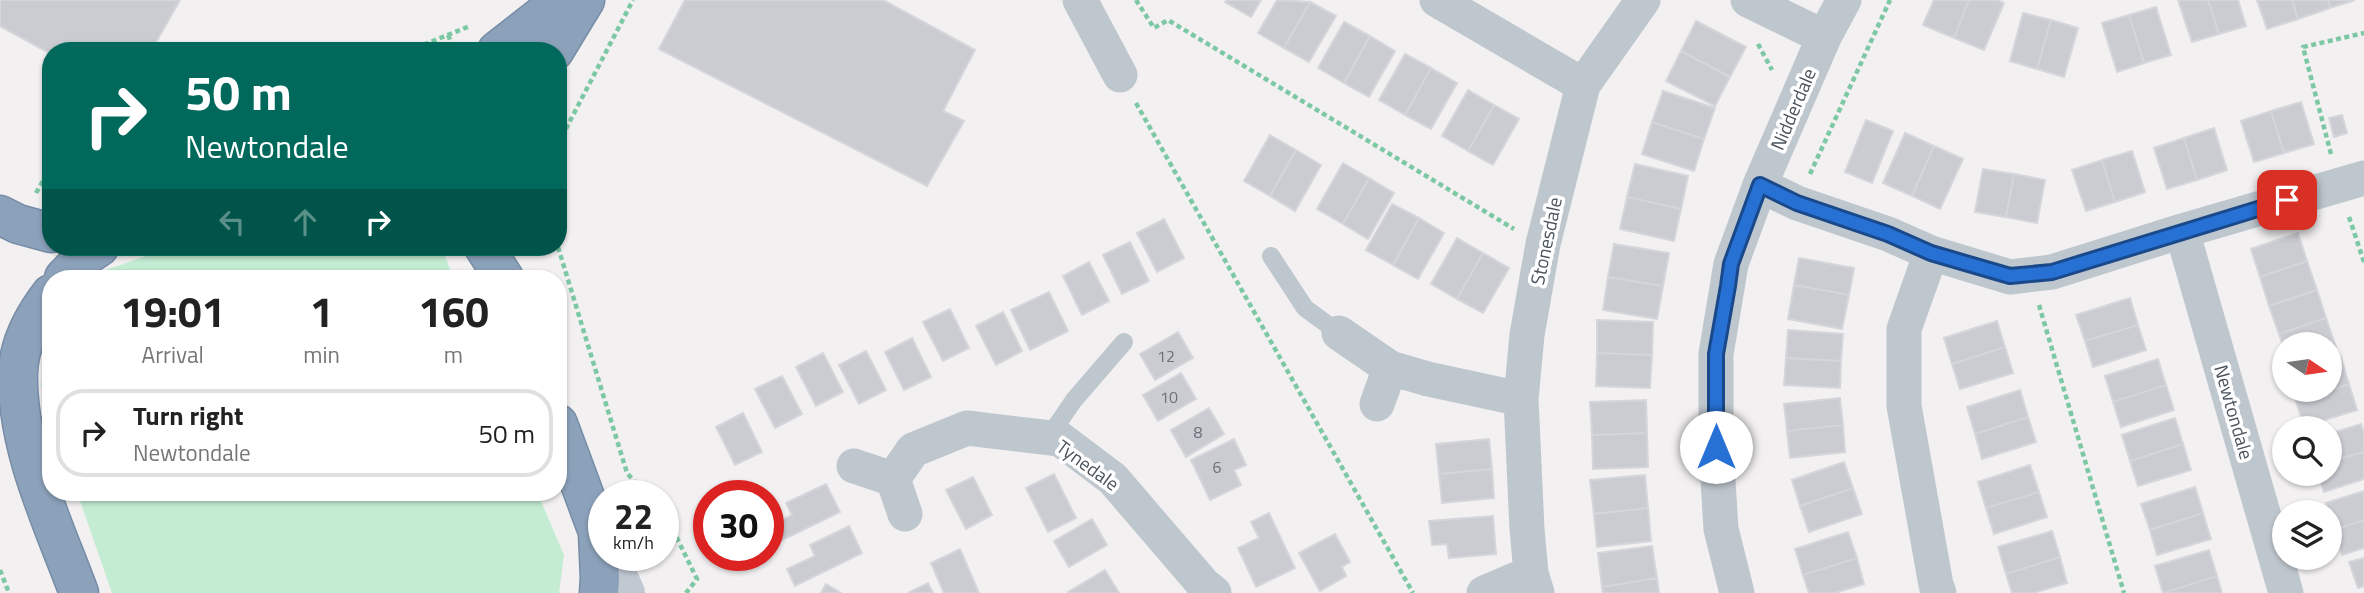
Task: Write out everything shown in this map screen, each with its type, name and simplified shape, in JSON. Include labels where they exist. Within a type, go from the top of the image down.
[{"type":"highway","points":[[485,38],[562,0]]},
{"type":"highway","points":[[559,42],[585,0]]},
{"type":"highway","points":[[0,215],[18,224],[42,231]]},
{"type":"highway","points":[[72,270],[86,256]]},
{"type":"highway","points":[[42,306],[25,341],[18,370],[20,408],[34,470],[42,492]]},
{"type":"highway","points":[[0,439],[34,470]]},
{"type":"highway","points":[[567,447],[588,502]]},
{"type":"highway","points":[[45,501],[79,593]]},
{"type":"highway","points":[[598,593],[601,571]]},
{"type":"street","points":[[1080,0],[1120,75]]},
{"type":"street","points":[[1437,0],[1583,85]]},
{"type":"street","name":"Stonesdale","points":[[1534,583],[1522,452],[1521,399],[1527,335],[1543,244],[1583,85],[1643,0]]},
{"type":"street","name":"Nidderdale","points":[[1737,593],[1721,529],[1716,447],[1716,354],[1731,264],[1760,185],[1824,37],[1843,0]]},
{"type":"street","points":[[1753,2],[1824,37]]},
{"type":"street","points":[[1760,185],[1797,203],[1888,234],[1931,253],[2010,276],[2052,272],[2352,181]]},
{"type":"street","name":"Newtondale","points":[[2182,231],[2286,593]]},
{"type":"street","points":[[1931,253],[1904,329],[1904,406],[1939,593]]},
{"type":"street","points":[[1339,333],[1390,368],[1521,399]]},
{"type":"street","points":[[1377,404],[1390,368]]},
{"type":"street","name":"Tynedale","points":[[893,479],[913,450],[967,428],[1060,439],[1112,478],[1204,585],[1214,593]]},
{"type":"street","points":[[853,466],[893,479],[905,514]]},
{"type":"street","points":[[616,571],[626,593]]},
{"type":"street","points":[[1484,593],[1534,583]]},
{"type":"lane","points":[[1271,256],[1305,308],[1339,333]]},
{"type":"lane","points":[[1048,438],[1074,400],[1124,342]]},
{"type":"path","points":[[567,127],[634,0]]},
{"type":"path","points":[[1136,0],[1154,28],[1168,20],[1492,218],[1543,244]]},
{"type":"path","points":[[1797,203],[1890,0]]},
{"type":"path","points":[[1753,2],[1747,23],[1773,72]]},
{"type":"path","points":[[2364,33],[2302,47],[2352,181],[2364,262]]},
{"type":"path","points":[[430,42],[448,35],[485,38]]},
{"type":"path","points":[[448,35],[451,42]]},
{"type":"path","points":[[1120,75],[1413,593]]},
{"type":"path","points":[[2030,274],[2124,593]]},
{"type":"path","points":[[567,276],[627,473],[633,480]]},
{"type":"path","points":[[679,542],[697,579],[687,593]]},
{"type":"path","points":[[0,570],[9,593]]},
{"type":"green space","points":[[146,256],[445,256],[450,270],[106,270]]},
{"type":"green space","points":[[80,501],[541,501],[564,555],[559,593],[112,593]]},
{"type":"building","points":[[0,0],[180,0],[156,42],[42,42],[42,49],[0,26]]},
{"type":"building","points":[[685,0],[883,0],[975,50],[943,111],[964,121],[927,186],[659,49]]},
{"type":"building","points":[[1261,0],[1251,17],[1225,2]]},
{"type":"building","points":[[1277,0],[1310,2],[1284,48],[1258,33]]},
{"type":"building","points":[[1934,0],[1969,0],[1954,38],[1923,25]]},
{"type":"building","points":[[1969,0],[1997,0],[2004,3],[1984,50],[1954,38]]},
{"type":"building","points":[[2178,0],[2208,0],[2219,34],[2192,42]]},
{"type":"building","points":[[2208,0],[2238,0],[2246,26],[2219,34]]},
{"type":"building","points":[[2257,0],[2292,0],[2298,19],[2267,29]]},
{"type":"building","points":[[2292,0],[2328,0],[2330,8],[2298,19]]},
{"type":"building","points":[[2328,0],[2355,0],[2330,8]]},
{"type":"building","points":[[1310,2],[1336,16],[1309,62],[1284,48]]},
{"type":"building","points":[[2156,7],[2171,55],[2144,63],[2129,15]]},
{"type":"building","points":[[2023,13],[2051,20],[2037,69],[2010,61]]},
{"type":"building","points":[[2129,15],[2144,63],[2117,72],[2102,23]]},
{"type":"building","points":[[2051,20],[2078,28],[2064,77],[2037,69]]},
{"type":"building","points":[[1696,21],[1746,47],[1730,77],[1681,51]]},
{"type":"building","points":[[1344,22],[1370,36],[1344,83],[1318,68]]},
{"type":"building","points":[[1370,36],[1395,51],[1369,97],[1344,83]]},
{"type":"building","points":[[1681,51],[1730,77],[1715,106],[1666,81]]},
{"type":"building","points":[[1405,54],[1431,68],[1405,115],[1379,100]]},
{"type":"building","points":[[1431,68],[1457,83],[1431,129],[1405,115]]},
{"type":"building","points":[[1468,90],[1494,105],[1468,151],[1442,136]]},
{"type":"building","points":[[1663,91],[1715,108],[1704,139],[1652,122]]},
{"type":"building","points":[[2301,102],[2314,144],[2284,153],[2271,111]]},
{"type":"building","points":[[1494,105],[1519,119],[1493,165],[1468,151]]},
{"type":"building","points":[[2271,111],[2284,153],[2254,162],[2241,121]]},
{"type":"building","points":[[2342,115],[2347,133],[2334,137],[2329,118]]},
{"type":"building","points":[[1866,120],[1893,131],[1872,183],[1845,172]]},
{"type":"building","points":[[1652,122],[1704,139],[1694,171],[1642,154]]},
{"type":"building","points":[[2214,128],[2227,170],[2197,180],[2184,138]]},
{"type":"building","points":[[1905,133],[1934,146],[1912,196],[1883,183]]},
{"type":"building","points":[[1270,135],[1296,150],[1270,196],[1244,181]]},
{"type":"building","points":[[2184,138],[2197,180],[2167,189],[2154,148]]},
{"type":"building","points":[[1934,146],[1963,159],[1940,209],[1912,196]]},
{"type":"building","points":[[1296,150],[1321,165],[1295,211],[1270,196]]},
{"type":"building","points":[[2132,151],[2145,192],[2115,202],[2102,160]]},
{"type":"building","points":[[2102,160],[2115,202],[2086,211],[2072,170]]},
{"type":"building","points":[[1343,163],[1369,178],[1343,224],[1317,209]]},
{"type":"building","points":[[1635,164],[1688,176],[1681,209],[1627,197]]},
{"type":"building","points":[[1983,169],[2014,174],[2006,217],[1975,212]]},
{"type":"building","points":[[2014,174],[2045,180],[2037,223],[2006,217]]},
{"type":"building","points":[[1369,178],[1394,193],[1368,239],[1343,224]]},
{"type":"building","points":[[1627,197],[1681,209],[1674,241],[1620,229]]},
{"type":"building","points":[[1392,204],[1419,218],[1393,265],[1366,250]]},
{"type":"building","points":[[1419,218],[1444,233],[1418,279],[1393,265]]},
{"type":"building","points":[[1164,219],[1184,258],[1157,272],[1137,233]]},
{"type":"building","points":[[2298,233],[2307,261],[2260,277],[2251,249]]},
{"type":"building","points":[[1457,238],[1483,253],[1457,299],[1431,284]]},
{"type":"building","points":[[1130,242],[1149,281],[1122,294],[1103,255]]},
{"type":"building","points":[[1614,244],[1669,253],[1663,286],[1608,277]]},
{"type":"building","points":[[1483,253],[1509,268],[1483,313],[1457,299]]},
{"type":"building","points":[[1799,258],[1854,268],[1849,295],[1794,285]]},
{"type":"building","points":[[2307,261],[2317,290],[2269,306],[2260,277]]},
{"type":"building","points":[[1089,262],[1109,301],[1082,315],[1063,276]]},
{"type":"building","points":[[1608,277],[1663,286],[1657,319],[1603,310]]},
{"type":"building","points":[[1794,285],[1849,295],[1842,329],[1788,319]]},
{"type":"building","points":[[2317,290],[2326,318],[2278,332],[2269,306]]},
{"type":"building","points":[[1049,292],[1068,331],[1030,350],[1011,310]]},
{"type":"building","points":[[2130,298],[2138,325],[2085,341],[2076,315]]},
{"type":"building","points":[[950,309],[969,348],[943,361],[923,322]]},
{"type":"building","points":[[1003,312],[1022,351],[996,365],[976,326]]},
{"type":"building","points":[[2326,318],[2331,332],[2285,332]]},
{"type":"building","points":[[1597,320],[1653,322],[1652,355],[1597,353]]},
{"type":"building","points":[[1997,321],[2005,347],[1952,364],[1944,338]]},
{"type":"building","points":[[2138,325],[2146,350],[2093,367],[2085,341]]},
{"type":"building","points":[[1788,330],[1843,334],[1841,361],[1786,358]]},
{"type":"building","points":[[1178,332],[1193,358],[1155,380],[1140,354]]},
{"type":"building","points":[[912,338],[931,377],[904,390],[885,352]]},
{"type":"building","points":[[2005,347],[2013,373],[1960,389],[1952,364]]},
{"type":"building","points":[[866,351],[886,390],[859,404],[839,365]]},
{"type":"building","points":[[823,353],[843,392],[816,406],[796,367]]},
{"type":"building","points":[[1597,353],[1652,355],[1650,388],[1596,386]]},
{"type":"building","points":[[1786,358],[1841,361],[1840,388],[1784,385]]},
{"type":"building","points":[[2158,359],[2166,385],[2113,402],[2105,376]]},
{"type":"building","points":[[2342,361],[2349,384],[2342,386]]},
{"type":"building","points":[[1181,373],[1196,399],[1158,421],[1143,395]]},
{"type":"building","points":[[782,376],[802,414],[775,428],[755,389]]},
{"type":"building","points":[[2349,384],[2357,410],[2337,416],[2301,416],[2296,402],[2342,402],[2342,386]]},
{"type":"building","points":[[2166,385],[2174,410],[2121,427],[2113,402]]},
{"type":"building","points":[[2020,390],[2028,417],[1975,434],[1967,407]]},
{"type":"building","points":[[1840,398],[1843,425],[1787,431],[1784,404]]},
{"type":"building","points":[[1646,400],[1647,433],[1592,435],[1590,402]]},
{"type":"building","points":[[1209,408],[1224,434],[1186,457],[1171,430]]},
{"type":"building","points":[[743,413],[762,452],[735,465],[716,427]]},
{"type":"building","points":[[2028,417],[2036,442],[1982,459],[1975,434]]},
{"type":"building","points":[[2175,418],[2183,444],[2130,461],[2122,435]]},
{"type":"building","points":[[2361,424],[2364,452],[2342,458],[2342,430]]},
{"type":"building","points":[[1843,425],[1845,452],[1790,458],[1787,431]]},
{"type":"building","points":[[1647,433],[1648,467],[1593,469],[1592,435]]},
{"type":"building","points":[[1234,439],[1246,465],[1234,470],[1241,485],[1210,500],[1191,460]]},
{"type":"building","points":[[1489,439],[1492,469],[1439,474],[1436,444]]},
{"type":"building","points":[[2183,444],[2191,470],[2138,486],[2130,461]]},
{"type":"building","points":[[2364,452],[2364,479],[2324,492],[2322,486],[2342,486],[2342,458]]},
{"type":"building","points":[[1844,462],[1853,488],[1800,506],[1792,480]]},
{"type":"building","points":[[2030,465],[2039,492],[1986,508],[1978,482]]},
{"type":"building","points":[[1492,469],[1494,498],[1442,503],[1439,474]]},
{"type":"building","points":[[1054,474],[1076,518],[1048,532],[1026,488]]},
{"type":"building","points":[[1645,475],[1648,508],[1594,514],[1590,480]]},
{"type":"building","points":[[973,477],[992,515],[966,529],[946,490]]},
{"type":"building","points":[[826,484],[840,512],[784,539],[784,519],[792,515],[786,503]]},
{"type":"building","points":[[2195,487],[2203,513],[2150,530],[2141,504]]},
{"type":"building","points":[[1853,488],[1862,514],[1809,532],[1800,506]]},
{"type":"building","points":[[2364,491],[2364,520],[2342,527],[2342,500],[2336,500]]},
{"type":"building","points":[[2039,492],[2047,517],[1994,534],[1986,508]]},
{"type":"building","points":[[1648,508],[1651,541],[1597,547],[1594,514]]},
{"type":"building","points":[[1269,513],[1295,568],[1256,587],[1238,548],[1259,538],[1251,522]]},
{"type":"building","points":[[2203,513],[2211,539],[2157,555],[2150,530]]},
{"type":"building","points":[[1493,516],[1496,554],[1449,558],[1447,544],[1432,545],[1429,521]]},
{"type":"building","points":[[1092,519],[1107,545],[1069,567],[1054,541]]},
{"type":"building","points":[[2364,520],[2364,548],[2342,555],[2342,527]]},
{"type":"building","points":[[849,526],[862,553],[795,586],[787,569],[815,556],[810,545]]},
{"type":"building","points":[[2052,531],[2060,557],[2006,574],[1998,547]]},
{"type":"building","points":[[1848,532],[1857,558],[1803,575],[1795,549]]},
{"type":"building","points":[[1335,534],[1350,562],[1342,567],[1346,576],[1320,591],[1299,553]]},
{"type":"building","points":[[1652,546],[1657,578],[1602,587],[1598,553]]},
{"type":"building","points":[[960,549],[979,593],[944,593],[931,563]]},
{"type":"building","points":[[2209,550],[2217,576],[2163,593],[2155,566]]},
{"type":"building","points":[[2060,557],[2067,583],[2033,593],[2012,593],[2006,574]]},
{"type":"building","points":[[1857,558],[1864,584],[1835,593],[1809,593],[1803,575]]},
{"type":"building","points":[[2364,558],[2364,586],[2358,588],[2349,562]]},
{"type":"building","points":[[1105,570],[1119,593],[1068,593],[1068,592]]},
{"type":"building","points":[[2217,576],[2222,593],[2163,593]]},
{"type":"building","points":[[1657,578],[1659,593],[1603,593],[1602,587]]},
{"type":"building","points":[[928,583],[933,593],[908,593]]},
{"type":"building","points":[[826,584],[841,593],[821,593]]},
{"type":"route","points":[[1716,447],[1716,354],[1731,264],[1760,185],[1797,203],[1888,234],[1931,253],[2010,276],[2052,272],[2287,200]]}]
